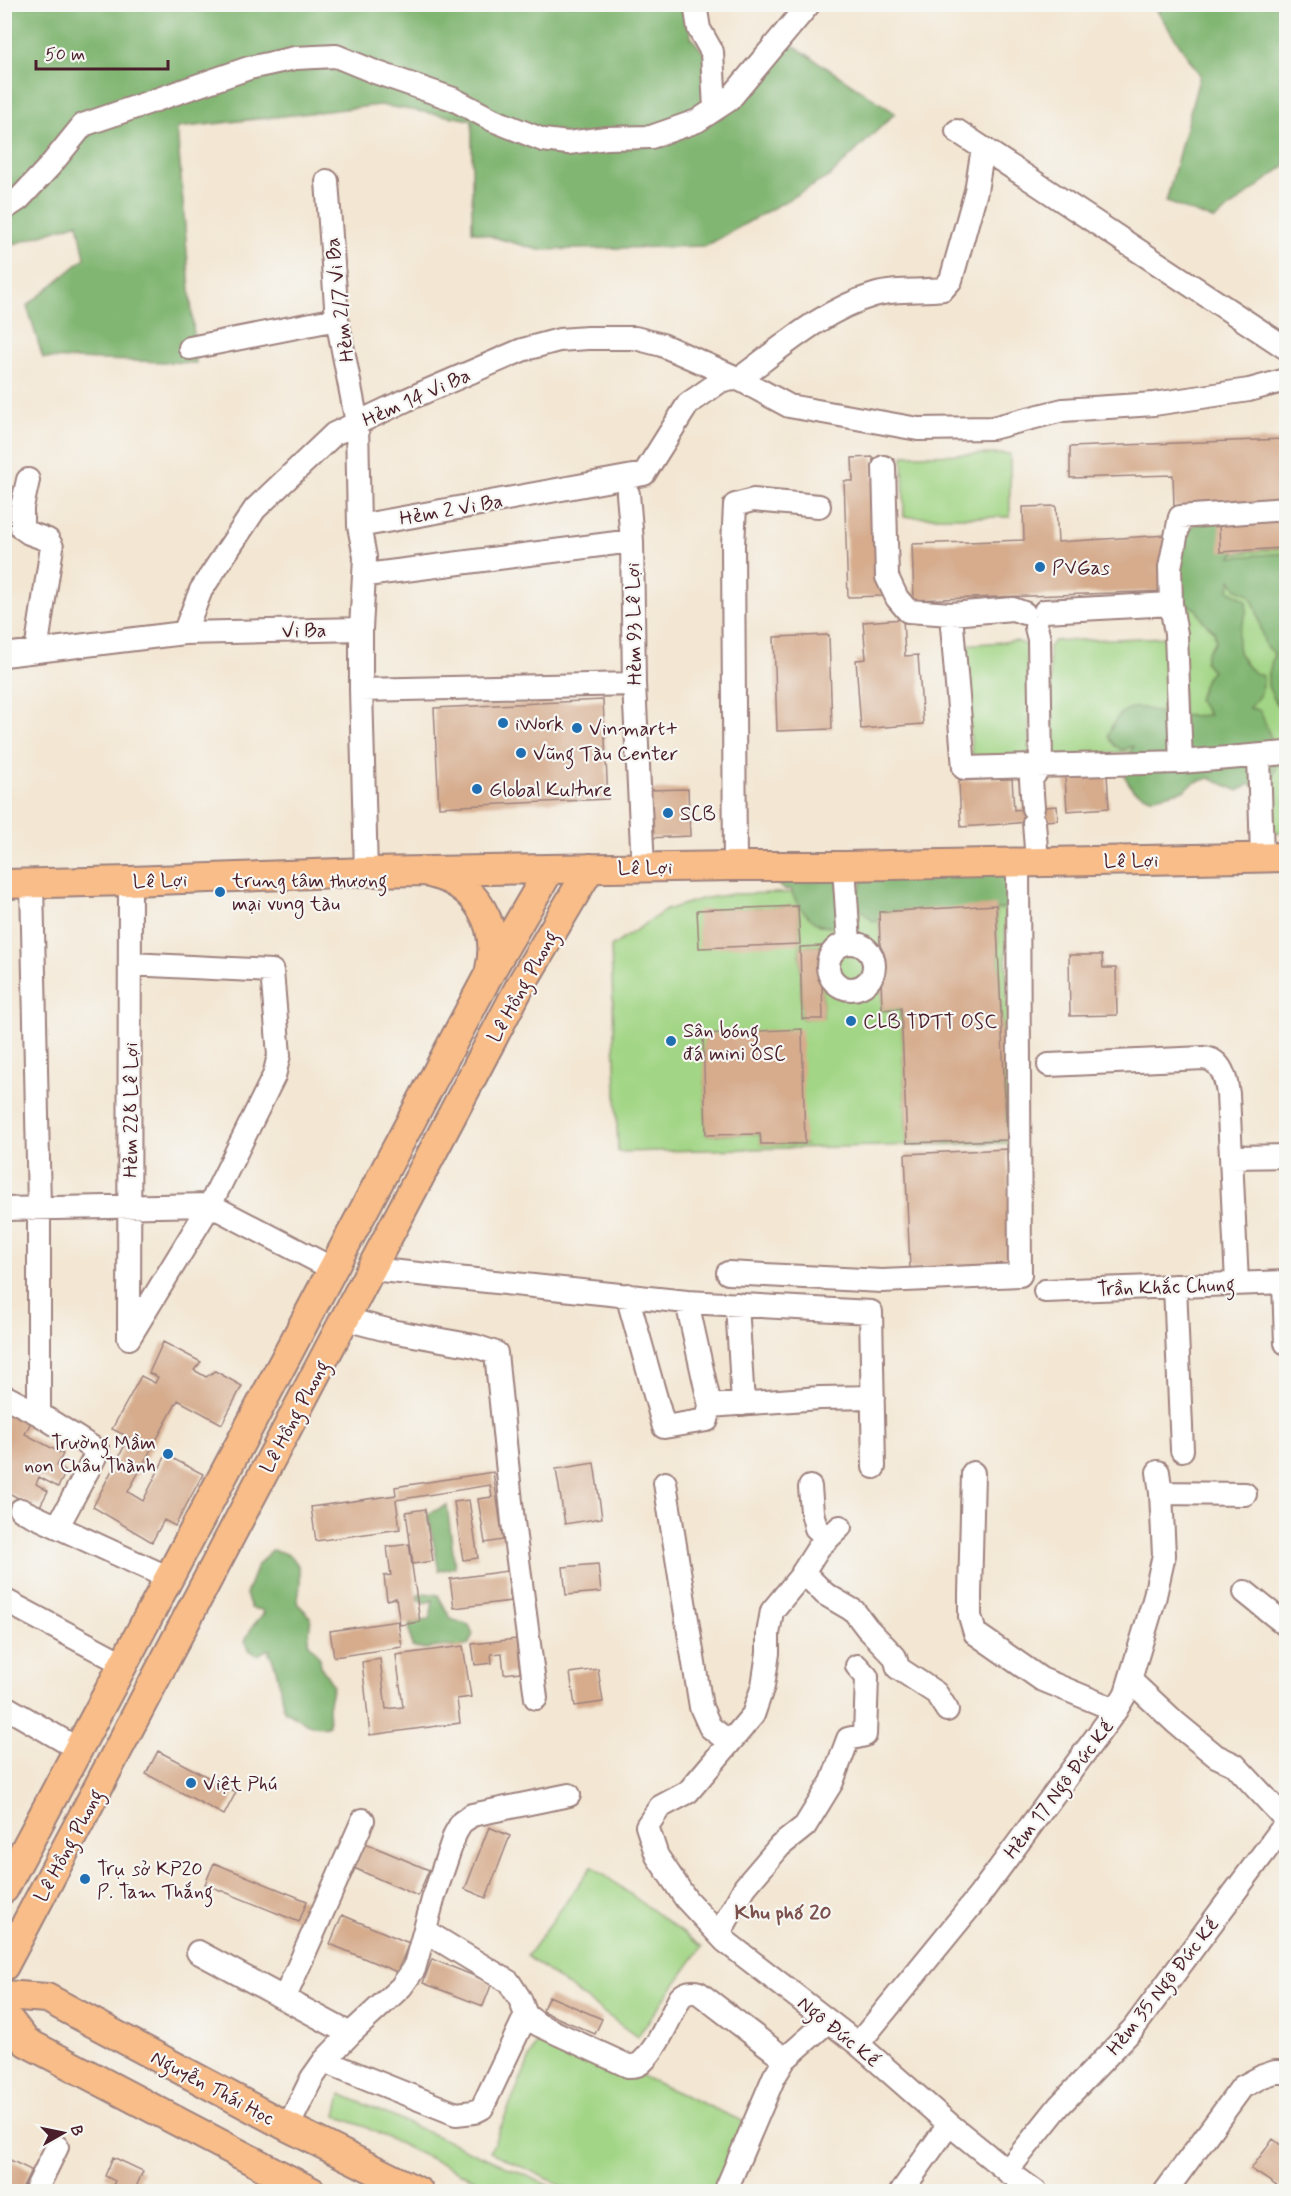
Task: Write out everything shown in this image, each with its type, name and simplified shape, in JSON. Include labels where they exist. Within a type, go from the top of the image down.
[{"type":"main road","name":"Lê Lợi","points":[[18,883],[366,872],[844,866],[1274,857]]},
{"type":"main road","name":"Lê Hồng Phong","points":[[8,1951],[539,955],[590,868]]},
{"type":"main road","name":"Lê Hồng Phong","points":[[6,1884],[489,974],[550,869]]},
{"type":"main road","points":[[416,871],[446,879],[460,886],[477,901],[487,919],[491,934],[493,958],[489,974]]},
{"type":"main road","points":[[511,936],[539,955]]},
{"type":"main road","points":[[333,1269],[367,1277]]},
{"type":"main road","points":[[165,1586],[192,1609]]},
{"type":"main road","name":"Nguyễn Thái Học","points":[[4,1995],[47,1998],[288,2127],[383,2183],[419,2192]]},
{"type":"main road","points":[[4,2014],[26,2042],[312,2192]]},
{"type":"street","points":[[695,4],[699,29],[712,52],[715,109]]},
{"type":"street","points":[[4,209],[19,199],[49,167],[82,125],[249,68],[295,58],[336,56],[453,99],[493,120],[543,140],[568,142],[651,137],[697,121],[729,100],[809,4]]},
{"type":"street","points":[[957,131],[1287,348]]},
{"type":"street","points":[[739,379],[812,325],[846,306],[875,294],[944,289],[951,280],[976,190],[983,148]]},
{"type":"street","name":"Hẻm 2/7 Vi Ba","points":[[327,181],[337,319],[357,423],[359,526]]},
{"type":"street","points":[[190,348],[337,319]]},
{"type":"street","name":"Hẻm 14 Vi Ba","points":[[184,633],[201,590],[255,509],[334,434],[522,350],[559,340],[635,338],[662,345],[739,379],[789,406],[918,429],[992,428],[1063,411],[1154,404],[1249,390],[1287,380]]},
{"type":"street","name":"Hẻm 2 Vi Ba","points":[[359,526],[644,474],[688,404],[723,380],[739,379]]},
{"type":"street","points":[[884,467],[887,577],[897,598],[908,611],[951,614],[1013,609],[1035,617],[1171,604]]},
{"type":"street","points":[[28,480],[22,507],[22,528],[48,540],[52,547],[36,651]]},
{"type":"street","points":[[628,494],[632,541]]},
{"type":"street","points":[[735,866],[733,545],[735,505],[753,500],[819,506]]},
{"type":"street","points":[[1181,762],[1176,634],[1171,604],[1170,567],[1180,517],[1287,509]]},
{"type":"street","points":[[359,526],[366,575],[361,629],[366,872]]},
{"type":"street","name":"Hẻm 93 Lê Lợi","points":[[366,575],[632,541],[634,684],[643,867]]},
{"type":"street","points":[[951,614],[964,768],[1181,762],[1287,753]]},
{"type":"street","points":[[728,1273],[882,1281],[1020,1275],[1028,862],[1034,815],[1031,779],[1041,766],[1039,639],[1035,617]]},
{"type":"street","name":"Vi Ba","points":[[4,655],[184,633],[361,629]]},
{"type":"street","points":[[361,690],[634,684]]},
{"type":"street","points":[[1259,756],[1274,857]]},
{"type":"street","points":[[844,866],[849,943]]},
{"type":"street","name":"Hẻm 228 Lê Lợi","points":[[130,881],[129,1338],[210,1205]]},
{"type":"street","points":[[18,883],[39,1207],[39,1414]]},
{"type":"street","points":[[130,964],[272,971],[279,1055],[274,1076],[210,1205]]},
{"type":"street","points":[[1049,1065],[1212,1059],[1223,1072],[1227,1082],[1237,1283]]},
{"type":"street","points":[[1231,1157],[1287,1156]]},
{"type":"street","points":[[4,1209],[210,1205],[333,1269]]},
{"type":"street","points":[[367,1277],[627,1295],[687,1302],[871,1312],[874,1467]]},
{"type":"street","points":[[1285,1282],[1287,1343]]},
{"type":"street","name":"Trần Khắc Chung","points":[[1045,1291],[1285,1282]]},
{"type":"street","points":[[1175,1286],[1182,1450]]},
{"type":"street","points":[[627,1295],[664,1427],[707,1420],[710,1406],[687,1302]]},
{"type":"street","points":[[737,1304],[743,1404]]},
{"type":"street","points":[[345,1319],[391,1331],[496,1352],[513,1522],[536,1698]]},
{"type":"street","points":[[4,1396],[39,1414],[98,1451],[58,1526]]},
{"type":"street","points":[[710,1406],[820,1398],[873,1397]]},
{"type":"street","points":[[974,1473],[970,1616],[975,1633],[1041,1679],[1116,1710]]},
{"type":"street","points":[[665,1483],[702,1707],[710,1727],[729,1742],[753,1715],[763,1686],[772,1611],[803,1572],[819,1547],[834,1533],[816,1528],[810,1487]]},
{"type":"street","name":"Hẻm 17 Ngô Đức Kế","points":[[858,2044],[979,1896],[1116,1710],[1126,1693],[1154,1600],[1164,1555],[1160,1483],[1245,1494]]},
{"type":"street","points":[[21,1510],[58,1526],[165,1586]]},
{"type":"street","points":[[803,1572],[825,1594],[854,1611],[895,1657],[898,1668],[936,1693],[947,1710]]},
{"type":"street","points":[[1245,1592],[1287,1625]]},
{"type":"street","points":[[4,1600],[124,1664]]},
{"type":"street","points":[[719,1934],[745,1887],[780,1846],[805,1826],[832,1782],[848,1738],[865,1735],[867,1677],[856,1666]]},
{"type":"street","points":[[1130,1680],[1216,1756],[1235,1765],[1287,1821]]},
{"type":"street","points":[[4,1706],[78,1749]]},
{"type":"street","name":"Ngô Đức Kế","points":[[729,1742],[688,1792],[660,1807],[647,1826],[657,1856],[686,1899],[725,1941],[858,2044],[949,2124],[1036,2192]]},
{"type":"street","points":[[288,2127],[312,2078],[324,2061],[402,1986],[414,1969],[434,1896],[455,1834],[462,1822],[482,1812],[569,1795]]},
{"type":"street","points":[[285,1997],[363,1820]]},
{"type":"street","name":"Hẻm 35 Ngô Đức Kế","points":[[1007,2171],[1059,2106],[1133,2029],[1287,1821]]},
{"type":"street","points":[[425,1931],[509,1982],[520,1999],[525,2015],[539,2025],[632,2067],[642,2063],[680,1998],[693,1992],[699,1993],[784,2059]]},
{"type":"street","points":[[198,1952],[350,2034]]},
{"type":"street","points":[[324,2061],[456,2114],[474,2112],[482,2108],[525,2015]]},
{"type":"street","points":[[725,2192],[774,2077],[784,2059],[828,2020]]},
{"type":"street","points":[[1165,2192],[1242,2087],[1275,2072],[1287,2072]]},
{"type":"street","points":[[901,2192],[949,2124]]},
{"type":"street","points":[[35,2192],[57,2147]]},
{"type":"green space","points":[[4,5],[687,5],[691,37],[734,91],[791,44],[895,113],[830,176],[706,246],[539,250],[472,231],[472,120],[380,105],[177,128],[196,363],[43,358],[27,306],[85,258],[78,223],[5,247]]},
{"type":"green space","points":[[1153,5],[1286,5],[1286,165],[1214,220],[1166,202],[1200,75]]},
{"type":"green space","points":[[1010,454],[1010,517],[904,517],[903,455]]},
{"type":"green space","points":[[1220,510],[1240,543],[1232,557],[1286,553],[1286,709],[1278,707],[1268,686],[1274,653],[1265,645],[1256,608],[1249,594],[1237,589],[1231,579],[1229,590],[1246,600],[1245,617],[1239,633],[1239,650],[1248,667],[1263,676],[1260,694],[1249,708],[1260,710],[1276,755],[1275,773],[1270,782],[1260,791],[1250,784],[1238,791],[1210,778],[1193,783],[1185,790],[1150,798],[1133,790],[1125,777],[1133,746],[1122,750],[1115,746],[1108,736],[1117,719],[1130,708],[1136,707],[1177,715],[1209,715],[1198,700],[1206,678],[1212,671],[1205,662],[1207,652],[1216,641],[1214,631],[1204,622],[1196,609],[1183,603],[1176,591],[1168,540]]},
{"type":"green space","points":[[1286,516],[1286,833],[1273,833],[1269,745],[1184,752],[1177,559],[1282,548],[1280,517]]},
{"type":"green space","points":[[1171,637],[1174,749],[1059,756],[1053,753],[1049,647],[1054,641]]},
{"type":"green space","points":[[1016,641],[1025,644],[1027,649],[1030,752],[1025,756],[972,757],[964,645]]},
{"type":"green space","points":[[1015,851],[1008,904],[1002,909],[891,911],[886,921],[873,921],[858,903],[858,892],[863,879]]},
{"type":"green space","points":[[837,873],[844,926],[826,927],[815,922],[798,905],[791,889],[785,890],[779,886],[780,877]]},
{"type":"green space","points":[[1004,888],[1012,1143],[618,1152],[611,947],[666,910],[701,899],[733,894]],"holes":[[[996,905],[1007,1140],[907,1143],[901,1008],[882,1010],[879,912]],[[798,906],[800,944],[698,911]],[[821,946],[823,1018],[802,1019],[800,947]],[[704,1034],[805,1144],[761,1144],[760,1134],[706,1135]]]},
{"type":"green space","points":[[447,1505],[455,1567],[439,1571],[428,1514]]},
{"type":"green space","points":[[271,1550],[290,1556],[299,1568],[300,1584],[297,1603],[311,1617],[308,1642],[320,1658],[321,1667],[333,1685],[328,1707],[329,1725],[323,1727],[300,1720],[284,1710],[277,1672],[269,1653],[270,1650],[255,1654],[245,1641],[252,1627],[264,1613],[262,1610],[251,1608],[246,1594],[257,1566]]},
{"type":"green space","points":[[425,1593],[438,1595],[451,1619],[469,1625],[473,1634],[468,1645],[457,1648],[446,1646],[418,1649],[412,1647],[409,1624],[430,1619],[433,1600],[425,1603],[418,1600],[418,1595]]},
{"type":"green space","points":[[592,1866],[702,1947],[637,2037],[527,1956]]},
{"type":"green space","points":[[541,2032],[749,2124],[719,2191],[574,2191],[490,2152]]},
{"type":"green space","points":[[341,2094],[561,2191],[498,2191],[365,2127],[336,2116]]},
{"type":"building","points":[[1286,439],[1286,503],[1174,507],[1173,475],[1070,478],[1070,447]]},
{"type":"building","points":[[873,457],[873,480],[880,480],[883,596],[848,597],[844,481],[853,481],[852,458]]},
{"type":"building","name":"PVGas","points":[[1056,506],[1058,542],[1167,535],[1168,591],[914,600],[912,544],[1024,540],[1023,507]]},
{"type":"building","points":[[1280,517],[1282,548],[1220,552],[1219,521]]},
{"type":"building","points":[[903,619],[905,656],[918,655],[923,724],[861,729],[856,660],[866,659],[863,622]]},
{"type":"building","points":[[829,635],[832,729],[777,731],[774,637]]},
{"type":"building","name":"Vũng Tàu Center","points":[[603,700],[608,799],[439,807],[434,708]]},
{"type":"building","points":[[1107,774],[1109,808],[1067,811],[1065,777]]},
{"type":"building","points":[[1012,778],[1014,810],[1057,806],[1058,820],[961,827],[959,781]]},
{"type":"building","name":"SCB","points":[[688,789],[690,836],[648,838],[646,790]]},
{"type":"building","points":[[996,905],[1007,1140],[907,1143],[901,1008],[882,1010],[879,912]]},
{"type":"building","points":[[798,906],[800,944],[699,948],[697,910]]},
{"type":"building","points":[[821,946],[823,1019],[802,1019],[800,947]]},
{"type":"building","points":[[1069,955],[1102,955],[1103,968],[1116,968],[1117,1015],[1070,1016]]},
{"type":"building","points":[[802,1029],[805,1144],[761,1144],[760,1134],[706,1135],[703,1034]]},
{"type":"building","points":[[1007,1149],[1012,1265],[910,1269],[905,1154]]},
{"type":"building","points":[[163,1342],[201,1362],[194,1370],[206,1377],[215,1371],[242,1386],[222,1424],[178,1400],[128,1492],[143,1501],[166,1455],[203,1474],[175,1526],[164,1520],[152,1542],[93,1507],[129,1437],[112,1429],[141,1376],[155,1383],[158,1377],[149,1373]]},
{"type":"building","points":[[5,1407],[31,1422],[25,1434],[63,1454],[57,1466],[66,1472],[58,1487],[39,1477],[36,1484],[48,1491],[40,1506],[34,1503],[33,1506],[5,1491]]},
{"type":"building","points":[[594,1463],[602,1518],[565,1524],[556,1469]]},
{"type":"building","points":[[493,1472],[503,1540],[485,1543],[478,1499],[492,1497],[490,1485],[396,1500],[400,1529],[316,1541],[311,1507],[396,1495],[395,1487]]},
{"type":"building","points":[[469,1500],[478,1558],[463,1560],[454,1502]]},
{"type":"building","points":[[425,1509],[433,1561],[413,1564],[406,1512]]},
{"type":"building","points":[[409,1544],[420,1622],[400,1625],[396,1598],[387,1600],[384,1576],[391,1575],[387,1547]]},
{"type":"building","points":[[598,1564],[601,1592],[566,1595],[563,1567]]},
{"type":"building","points":[[507,1571],[511,1601],[454,1608],[450,1579]]},
{"type":"building","points":[[398,1621],[402,1647],[334,1657],[330,1631]]},
{"type":"building","points":[[516,1639],[520,1672],[504,1674],[502,1653],[491,1654],[492,1663],[475,1665],[472,1644]]},
{"type":"building","points":[[463,1646],[471,1697],[457,1699],[460,1723],[370,1735],[362,1662],[380,1659],[386,1709],[403,1707],[396,1655]]},
{"type":"building","points":[[598,1669],[603,1702],[575,1706],[570,1673]]},
{"type":"building","name":"Việt Phú","points":[[158,1751],[236,1792],[224,1815],[146,1774]]},
{"type":"building","points":[[489,1827],[510,1836],[486,1898],[465,1889]]},
{"type":"building","points":[[365,1843],[429,1870],[418,1896],[354,1868]]},
{"type":"building","points":[[214,1863],[307,1901],[299,1922],[205,1884]]},
{"type":"building","points":[[342,1915],[409,1943],[397,1972],[330,1944]]},
{"type":"building","points":[[432,1959],[492,1983],[483,2006],[423,1983]]},
{"type":"building","points":[[549,1996],[602,2019],[595,2034],[542,2011]]},
{"type":"building","points":[[1273,2139],[1286,2149],[1286,2192],[1251,2169]]},
{"type":"building","points":[[4,2157],[31,2170],[20,2192],[4,2192]]},
{"type":"building","points":[[113,2157],[143,2171],[134,2192],[110,2192],[115,2181],[105,2176]]},
{"type":"place","name":"PVGas","points":[[1040,567]]},
{"type":"place","name":"iWork","points":[[503,723]]},
{"type":"place","name":"Vinmart+","points":[[577,728]]},
{"type":"place","name":"Vũng Tàu Center","points":[[521,753]]},
{"type":"place","name":"Global Kulture","points":[[477,789]]},
{"type":"place","name":"SCB","points":[[668,813]]},
{"type":"place","name":"trung tâm thương mại vung tàu","points":[[220,892]]},
{"type":"place","name":"CLB TDTT OSC","points":[[851,1021]]},
{"type":"place","name":"Sân bóng đá mini OSC","points":[[671,1041]]},
{"type":"place","name":"Trường Mầm non Châu Thành","points":[[168,1454]]},
{"type":"place","name":"Việt Phú","points":[[191,1783]]},
{"type":"place","name":"Trụ sở KP20 P. Tam Thắng","points":[[85,1879]]},
{"type":"district","name":"Khu phố 20","points":[[783,1912]]}]
